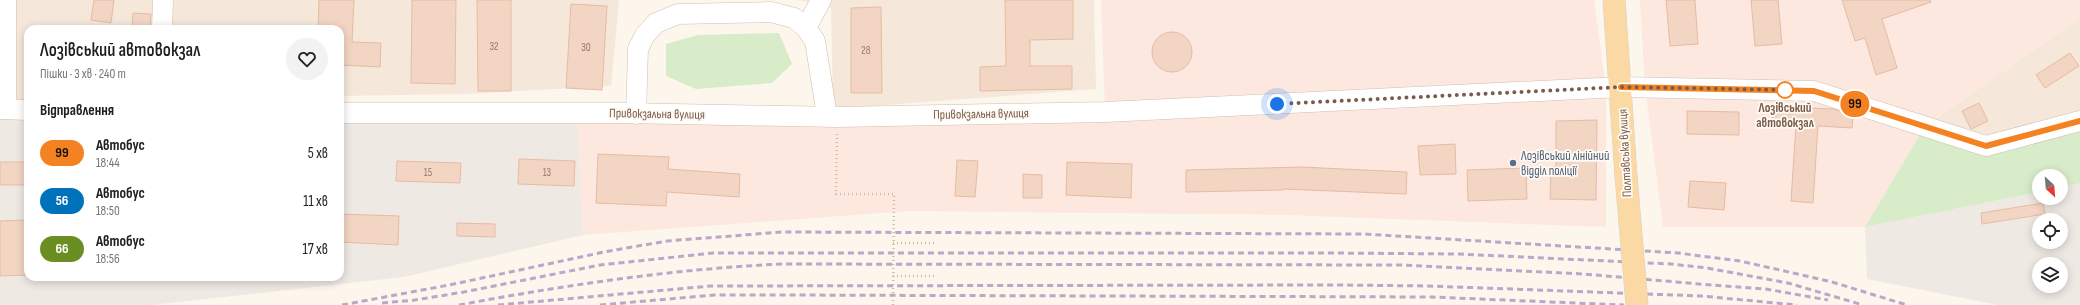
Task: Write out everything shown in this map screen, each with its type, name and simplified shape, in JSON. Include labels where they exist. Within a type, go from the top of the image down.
[{"type":"main road","name":"Полтавська вулиця","points":[[1614,0],[1626,176],[1637,305]]},
{"type":"street","points":[[162,25],[163,0]]},
{"type":"street","points":[[806,28],[821,0]]},
{"type":"street","points":[[636,114],[637,57],[641,42],[645,35],[656,23],[670,16],[698,6],[779,13],[794,18],[806,28],[818,49],[832,116]]},
{"type":"street","points":[[4,9],[3,109],[24,110]]},
{"type":"street","name":"Привокзальна вулиця","points":[[344,113],[832,116],[1106,112],[1621,87],[1814,91],[1986,146],[2080,121]]},
{"type":"path","points":[[832,116],[836,194],[894,194],[893,305]]},
{"type":"path","points":[[894,243],[936,243]]},
{"type":"path","points":[[893,276],[935,276]]},
{"type":"shaded area","points":[[0,0],[619,0],[611,86],[464,94],[344,96],[344,25],[24,25],[24,100],[0,100]]},
{"type":"shaded area","points":[[800,0],[1094,0],[1096,89],[833,109],[831,8]]},
{"type":"shaded area","points":[[1101,0],[1594,0],[1606,88],[1606,227],[1285,215],[910,211],[583,235],[577,113],[1105,112]]},
{"type":"shaded area","points":[[1640,0],[2080,0],[2080,18],[1925,126],[1865,227],[1663,227],[1645,87]]},
{"type":"shaded area","points":[[2080,18],[2080,121],[1986,146],[1925,126]]},
{"type":"shaded area","points":[[0,109],[24,110],[24,281],[344,281],[344,113],[577,113],[583,235],[404,277],[152,305],[0,305]]},
{"type":"shaded area","points":[[2080,183],[2080,305],[1998,305],[1867,279],[1865,227],[2032,193],[2032,205],[2068,205],[2068,186]]},
{"type":"green space","points":[[779,33],[792,64],[772,83],[696,89],[666,76],[666,44],[698,35]]},
{"type":"green space","points":[[2080,121],[2080,183],[2068,186],[2068,169],[2032,169],[2032,193],[1865,227],[1925,126],[1986,146]]},
{"type":"building","points":[[94,0],[114,0],[111,23],[91,20]]},
{"type":"building","points":[[319,0],[354,0],[352,42],[381,43],[380,67],[344,65],[344,25],[318,25]]},
{"type":"building","points":[[412,0],[456,0],[455,84],[411,83]]},
{"type":"building","points":[[477,0],[511,0],[511,91],[478,91]]},
{"type":"building","points":[[1005,0],[1073,0],[1073,39],[1030,40],[1030,66],[1072,66],[1072,89],[980,91],[980,67],[1006,66]]},
{"type":"building","points":[[1666,0],[1695,0],[1698,44],[1670,46]]},
{"type":"building","points":[[1751,0],[1778,0],[1782,44],[1755,46]]},
{"type":"building","points":[[1842,0],[1930,0],[1931,2],[1882,19],[1897,68],[1876,75],[1865,38],[1855,41]]},
{"type":"building","points":[[571,4],[607,6],[602,90],[566,88]]},
{"type":"building","points":[[881,7],[882,93],[851,93],[851,8]]},
{"type":"building","points":[[133,13],[151,14],[150,25],[132,25]]},
{"type":"building","points":[[1172,32],[1186,38],[1192,52],[1186,66],[1172,72],[1158,66],[1152,52],[1158,38]]},
{"type":"building","points":[[2070,53],[2079,66],[2045,88],[2036,75]]},
{"type":"building","points":[[1979,103],[1988,121],[1971,129],[1962,111]]},
{"type":"building","points":[[1812,108],[1833,109],[1853,115],[1852,128],[1818,126],[1813,203],[1791,201],[1796,125],[1773,126],[1772,111]]},
{"type":"building","points":[[1687,111],[1739,112],[1739,135],[1687,134]]},
{"type":"building","points":[[1597,120],[1596,200],[1550,199],[1551,167],[1556,167],[1556,121]]},
{"type":"building","points":[[1455,144],[1456,174],[1420,175],[1418,146]]},
{"type":"building","points":[[598,154],[669,157],[668,169],[740,174],[739,197],[667,192],[666,206],[596,203]]},
{"type":"building","points":[[519,159],[575,161],[574,186],[518,184]]},
{"type":"building","points":[[957,160],[978,161],[975,197],[955,196]]},
{"type":"building","points":[[397,161],[461,163],[460,183],[396,181]]},
{"type":"building","points":[[0,162],[24,162],[24,185],[0,185]]},
{"type":"building","points":[[1067,162],[1132,164],[1131,198],[1066,195]]},
{"type":"building","points":[[1302,167],[1407,172],[1406,194],[1283,189],[1186,192],[1186,170]]},
{"type":"building","points":[[1526,168],[1527,199],[1468,201],[1467,170]]},
{"type":"building","points":[[1023,174],[1042,175],[1042,198],[1023,198]]},
{"type":"building","points":[[1690,181],[1726,183],[1724,210],[1688,207]]},
{"type":"building","points":[[2032,205],[2043,205],[2045,213],[2032,213],[2032,216],[1982,224],[1981,213]]},
{"type":"building","points":[[344,214],[399,216],[398,245],[344,242]]},
{"type":"building","points":[[24,220],[24,275],[0,276],[0,221]]},
{"type":"building","points":[[457,223],[495,224],[495,237],[457,236]]},
{"type":"railway","points":[[342,305],[449,285],[604,252],[667,241],[782,232],[1364,234],[1678,253],[1740,261],[1793,273],[1832,282],[1907,305]]},
{"type":"railway","points":[[382,303],[415,300],[464,292],[600,265],[713,253],[1330,253],[1459,254],[1671,264],[1707,268],[1788,283],[1863,305]]},
{"type":"railway","points":[[459,305],[620,279],[741,266],[782,264],[1402,265],[1584,274],[1766,289],[1828,300]]},
{"type":"railway","points":[[498,305],[711,286],[1340,285],[1429,286],[1701,296],[1797,305]]},
{"type":"railway","points":[[600,305],[714,295],[1432,297],[1624,305]]},
{"type":"bus line","name":"99","points":[[1621,87],[1814,91],[1986,146],[2080,121]]},
{"type":"place","name":"Лозівський автовокзал","points":[[1785,90]]},
{"type":"place","name":"Лозівський лінійний відділ поліції","points":[[1513,163]]},
{"type":"route","points":[[1277,104],[1621,87],[1785,90]]}]
